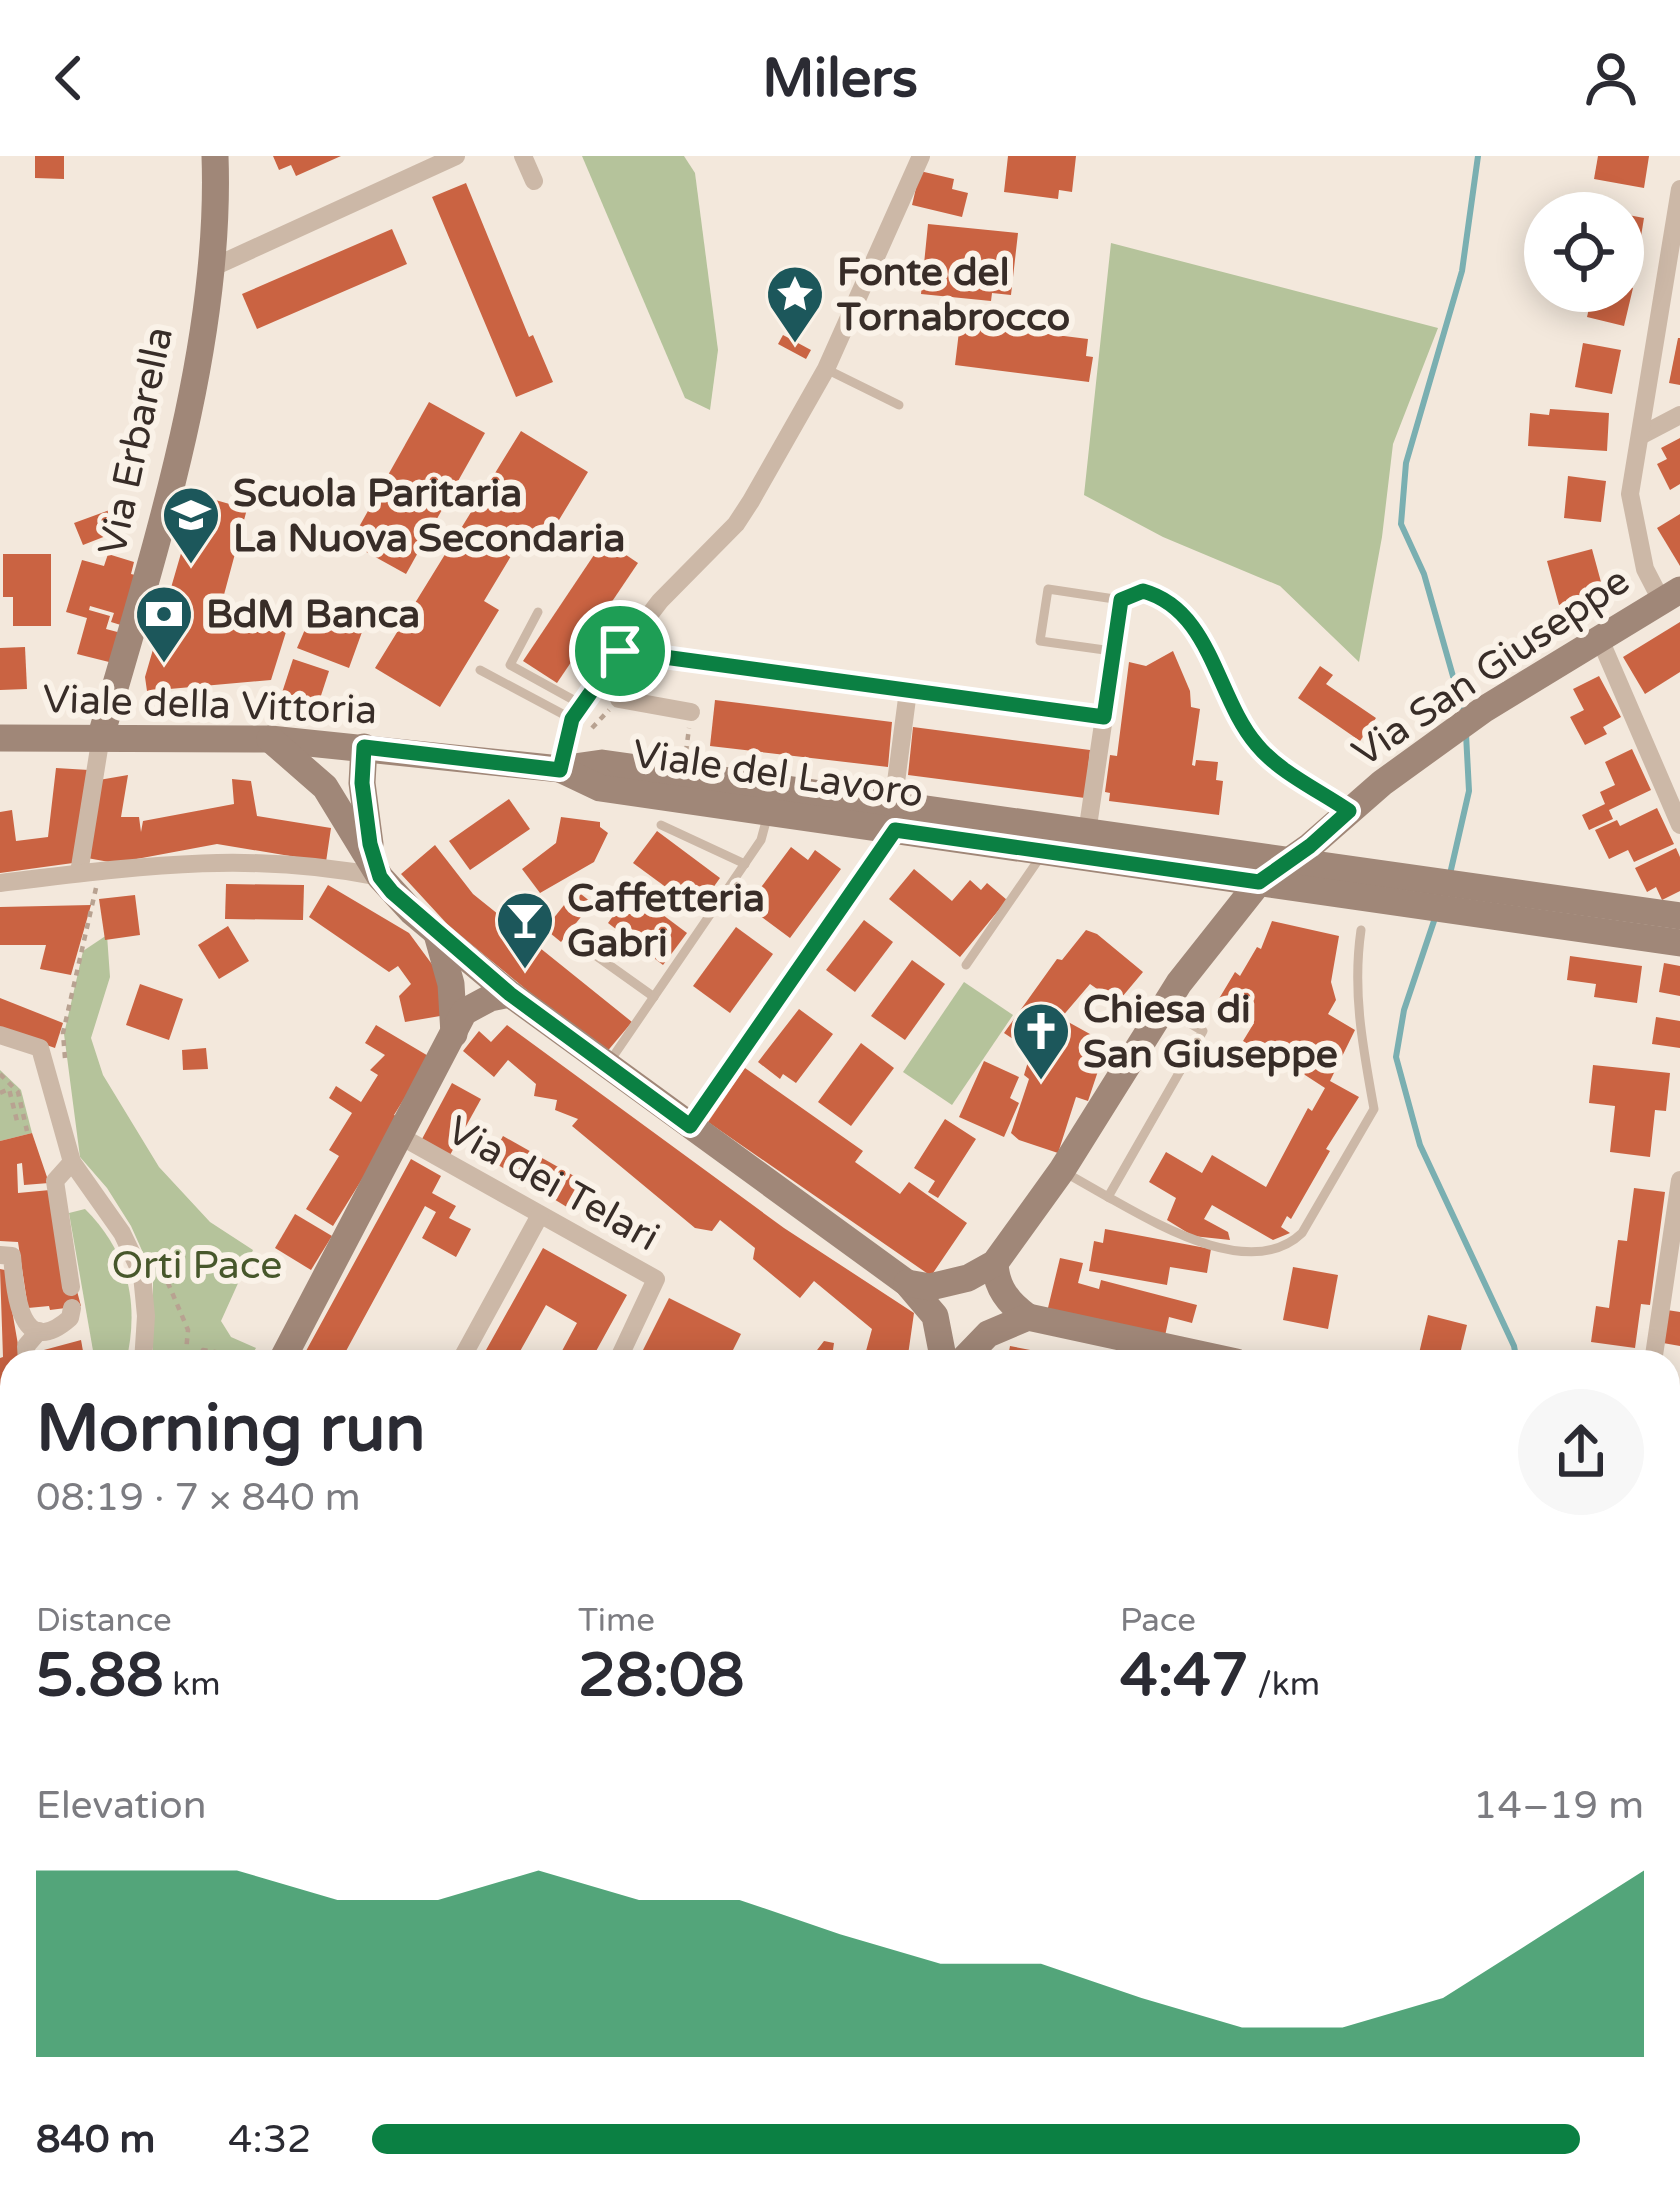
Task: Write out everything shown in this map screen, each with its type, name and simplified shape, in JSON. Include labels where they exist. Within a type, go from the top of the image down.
[{"type":"main road","name":"Via Erbarella","points":[[101,736],[167,503],[198,351],[216,197],[215,156]]},
{"type":"main road","name":"Via San Giuseppe","points":[[995,1263],[1062,1170],[1162,1008],[1259,882],[1483,710],[1671,595]]},
{"type":"main road","name":"Viale della Vittoria","points":[[0,738],[270,739],[560,770]]},
{"type":"main road","points":[[270,739],[316,777],[380,877],[437,934],[510,994],[907,1283],[935,1316],[942,1350]]},
{"type":"main road","points":[[364,747],[364,807],[380,877]]},
{"type":"main road","name":"Viale del Lavoro","points":[[560,770],[602,763],[1044,851],[1259,882],[1395,888],[1528,908],[1680,943]]},
{"type":"main road","name":"Viale del Lavoro","points":[[560,770],[600,788],[768,812],[1087,833],[1291,860],[1395,888]]},
{"type":"main road","name":"Viale del Lavoro","points":[[1528,908],[1680,916]]},
{"type":"main road","points":[[437,934],[451,984],[454,1034]]},
{"type":"main road","points":[[287,1350],[464,1012],[510,994]]},
{"type":"main road","points":[[907,1283],[930,1287],[968,1278],[995,1263],[1004,1294],[1028,1317],[1181,1350]]},
{"type":"main road","points":[[973,1350],[988,1334],[1028,1317]]},
{"type":"street","points":[[523,156],[534,181]]},
{"type":"street","points":[[560,770],[576,712],[620,651],[736,524],[826,369],[921,156]]},
{"type":"street","points":[[209,269],[454,157]]},
{"type":"street","points":[[1671,595],[1645,569],[1630,494],[1680,189]]},
{"type":"street","points":[[1640,436],[1680,415]]},
{"type":"street","points":[[1087,833],[1121,600],[1143,591],[1175,609],[1204,642],[1232,708],[1260,750],[1349,811]]},
{"type":"street","points":[[1598,637],[1680,825]]},
{"type":"street","points":[[620,651],[1104,717]]},
{"type":"street","points":[[690,1126],[894,818],[908,691]]},
{"type":"street","points":[[619,699],[692,712]]},
{"type":"street","points":[[79,873],[101,736]]},
{"type":"street","points":[[336,868],[350,854],[356,833]]},
{"type":"street","points":[[0,883],[188,861],[336,868],[380,877]]},
{"type":"street","points":[[0,1035],[40,1048],[72,1162],[122,1232],[142,1275],[144,1350]]},
{"type":"street","name":"Via dei Telari","points":[[402,1137],[656,1280],[623,1350]]},
{"type":"street","points":[[26,1350],[39,1331],[61,1326],[70,1318],[72,1298],[55,1180],[72,1162]]},
{"type":"street","points":[[1656,1350],[1671,1297],[1680,1180]]},
{"type":"street","points":[[466,1350],[540,1215]]},
{"type":"street","points":[[0,1255],[12,1256],[17,1307],[25,1323],[39,1331]]},
{"type":"lane","points":[[826,369],[899,406]]},
{"type":"lane","points":[[1114,651],[1040,641],[1048,590],[1121,600]]},
{"type":"lane","points":[[538,612],[510,664],[576,712]]},
{"type":"lane","points":[[481,670],[576,712]]},
{"type":"lane","points":[[607,1066],[761,840],[768,812]]},
{"type":"lane","points":[[662,825],[745,864]]},
{"type":"lane","points":[[966,965],[1044,851]]},
{"type":"lane","points":[[1062,1170],[1164,1229],[1214,1244],[1273,1252],[1289,1246],[1302,1233],[1374,1109],[1356,1002],[1354,974],[1361,930]]},
{"type":"lane","points":[[581,945],[654,997]]},
{"type":"lane","points":[[1108,1197],[1203,1031],[1162,1008]]},
{"type":"path","points":[[589,733],[619,699]]},
{"type":"path","points":[[64,1057],[62,1033],[100,871]]},
{"type":"path","points":[[0,1074],[20,1100],[27,1131]]},
{"type":"path","points":[[12,1084],[26,1074]]},
{"type":"path","points":[[0,1093],[9,1089],[17,1120],[20,1100]]},
{"type":"path","points":[[142,1275],[165,1276],[188,1330],[186,1350]]},
{"type":"green space","points":[[582,156],[684,156],[695,173],[718,350],[710,410],[685,398]]},
{"type":"green space","points":[[1111,243],[1438,328],[1393,444],[1359,662],[1280,586],[1163,537],[1084,495]]},
{"type":"green space","name":"Orti Pace","points":[[107,935],[110,977],[91,1038],[103,1075],[159,1167],[210,1222],[253,1250],[221,1321],[231,1337],[255,1350],[153,1350],[153,1275],[131,1226],[80,1157],[64,1034],[83,951]]},
{"type":"green space","points":[[964,982],[1013,1015],[952,1105],[903,1072]]},
{"type":"green space","points":[[0,1070],[21,1090],[32,1133],[0,1141]]},
{"type":"green space","points":[[85,1209],[121,1261],[131,1299],[128,1350],[93,1350],[69,1213]]},
{"type":"building","points":[[35,156],[64,156],[64,179],[35,178]]},
{"type":"building","points":[[273,156],[341,156],[296,176],[291,165],[279,170]]},
{"type":"building","points":[[1008,156],[1076,156],[1072,192],[1059,190],[1058,199],[1004,192]]},
{"type":"building","points":[[1598,156],[1649,156],[1644,188],[1594,179]]},
{"type":"building","points":[[920,171],[954,179],[952,189],[968,193],[962,217],[912,205]]},
{"type":"building","points":[[466,183],[529,337],[533,335],[553,382],[516,397],[432,197]]},
{"type":"building","points":[[928,224],[1018,233],[1011,295],[992,293],[991,301],[921,294]]},
{"type":"building","points":[[392,229],[407,264],[257,329],[242,294]]},
{"type":"building","points":[[1588,312],[1627,312],[1624,326],[1587,317]]},
{"type":"building","points":[[960,323],[1088,339],[1086,356],[1093,357],[1089,382],[955,365]]},
{"type":"building","points":[[783,335],[811,350],[806,359],[778,344]]},
{"type":"building","points":[[1680,338],[1680,385],[1669,383]]},
{"type":"building","points":[[1583,343],[1621,350],[1612,394],[1575,387]]},
{"type":"building","points":[[429,402],[485,433],[406,574],[350,543]]},
{"type":"building","points":[[1550,409],[1609,413],[1607,451],[1528,446],[1530,413],[1549,415]]},
{"type":"building","points":[[521,431],[588,472],[542,548],[523,536],[484,601],[499,610],[440,707],[375,668]]},
{"type":"building","points":[[1680,438],[1680,484],[1670,490],[1657,464],[1667,459],[1661,448]]},
{"type":"building","points":[[1568,476],[1606,481],[1601,522],[1564,518]]},
{"type":"building","points":[[198,495],[247,509],[218,617],[284,616],[286,632],[271,680],[147,691],[145,677]]},
{"type":"building","points":[[126,504],[134,525],[83,545],[74,523]]},
{"type":"building","points":[[1680,514],[1680,566],[1657,528]]},
{"type":"building","points":[[604,540],[638,563],[557,683],[523,661]]},
{"type":"building","points":[[1592,549],[1604,593],[1559,605],[1547,561]]},
{"type":"building","points":[[3,554],[51,554],[51,626],[13,626],[13,597],[3,597]]},
{"type":"building","points":[[108,554],[134,562],[131,574],[139,576],[124,626],[111,622],[114,613],[90,606],[89,610],[110,616],[106,629],[125,634],[117,664],[77,654],[87,618],[66,612],[82,560],[104,566]]},
{"type":"building","points":[[321,617],[362,632],[349,668],[297,648],[306,627],[316,631]]},
{"type":"building","points":[[1680,622],[1680,672],[1645,694],[1623,657]]},
{"type":"building","points":[[25,647],[27,689],[0,690],[0,648]]},
{"type":"building","points":[[1173,651],[1190,691],[1191,707],[1200,709],[1192,765],[1196,760],[1218,762],[1216,780],[1223,781],[1219,815],[1109,801],[1110,793],[1105,792],[1110,755],[1117,756],[1129,662],[1146,666]]},
{"type":"building","points":[[293,659],[329,671],[314,717],[278,705]]},
{"type":"building","points":[[1320,666],[1333,675],[1326,684],[1376,718],[1360,741],[1298,698]]},
{"type":"building","points":[[1599,676],[1621,717],[1603,727],[1607,734],[1585,745],[1570,717],[1584,710],[1573,689]]},
{"type":"building","points":[[715,700],[892,722],[888,767],[710,746]]},
{"type":"building","points":[[913,727],[1090,750],[1085,798],[908,775]]},
{"type":"building","points":[[1632,749],[1651,790],[1609,810],[1613,819],[1589,830],[1582,815],[1605,804],[1600,792],[1615,785],[1605,762]]},
{"type":"building","points":[[56,768],[89,770],[73,863],[0,873],[0,812],[12,810],[16,841],[48,837]]},
{"type":"building","points":[[128,775],[121,817],[139,817],[141,832],[143,821],[234,804],[232,779],[251,781],[257,816],[331,828],[326,862],[217,844],[115,863],[87,858],[99,780]]},
{"type":"building","points":[[509,799],[530,829],[470,870],[449,841]]},
{"type":"building","points":[[1657,808],[1674,844],[1634,862],[1628,850],[1609,859],[1595,830],[1617,820],[1620,826]]},
{"type":"building","points":[[561,817],[600,822],[608,833],[594,862],[540,893],[522,869],[556,843]]},
{"type":"building","points":[[657,831],[720,878],[697,910],[633,863]]},
{"type":"building","points":[[435,845],[473,894],[632,1022],[605,1054],[449,926],[401,874]]},
{"type":"building","points":[[791,847],[808,860],[815,850],[841,869],[790,938],[747,906]]},
{"type":"building","points":[[1676,848],[1680,891],[1662,900],[1656,887],[1647,892],[1635,868]]},
{"type":"building","points":[[914,869],[952,901],[970,880],[981,890],[987,883],[1007,900],[960,957],[889,899]]},
{"type":"building","points":[[226,884],[304,885],[303,920],[225,919]]},
{"type":"building","points":[[328,885],[409,933],[434,967],[446,1015],[405,1022],[399,996],[411,984],[398,966],[389,972],[309,917]]},
{"type":"building","points":[[576,890],[592,903],[561,942],[545,929]]},
{"type":"building","points":[[631,891],[687,933],[663,965],[608,923]]},
{"type":"building","points":[[135,895],[140,935],[105,940],[99,899]]},
{"type":"building","points":[[91,905],[71,975],[40,969],[46,945],[0,945],[0,907]]},
{"type":"building","points":[[864,920],[893,942],[855,992],[826,970]]},
{"type":"building","points":[[1272,921],[1339,936],[1331,982],[1336,1000],[1328,1014],[1355,1030],[1330,1081],[1359,1097],[1291,1219],[1287,1216],[1281,1227],[1290,1233],[1273,1240],[1212,1205],[1204,1219],[1228,1232],[1230,1240],[1193,1236],[1167,1220],[1176,1198],[1149,1182],[1166,1152],[1202,1173],[1212,1155],[1266,1187],[1308,1108],[1312,1111],[1325,1088],[1268,1051],[1267,1055],[1243,1041],[1254,1023],[1217,1002],[1235,972],[1240,976],[1257,947],[1261,949]]},
{"type":"building","points":[[228,926],[249,961],[219,979],[198,945]]},
{"type":"building","points":[[736,927],[773,954],[730,1013],[693,986]]},
{"type":"building","points":[[1086,930],[1143,972],[1117,1003],[1090,984],[1061,1018],[1099,1039],[1084,1059],[1098,1071],[1088,1101],[1076,1097],[1058,1153],[1011,1133],[1029,1079],[1024,1075],[1034,1042],[1052,1048],[1057,1042],[1042,1031],[1028,1049],[1004,1033],[1057,959],[1062,960]]},
{"type":"building","points":[[1570,956],[1642,966],[1637,1003],[1594,997],[1596,984],[1567,980]]},
{"type":"building","points":[[912,960],[945,984],[905,1040],[871,1016]]},
{"type":"building","points":[[1664,963],[1680,966],[1680,996],[1659,992]]},
{"type":"building","points":[[140,984],[183,999],[169,1040],[126,1025]]},
{"type":"building","points":[[0,998],[63,1023],[55,1048],[0,1029]]},
{"type":"building","points":[[799,1009],[833,1034],[796,1083],[783,1074],[780,1079],[758,1062]]},
{"type":"building","points":[[1656,1017],[1680,1021],[1680,1048],[1652,1044]]},
{"type":"building","points":[[376,1025],[430,1057],[394,1115],[400,1118],[333,1226],[306,1209],[339,1156],[329,1150],[352,1113],[329,1098],[336,1086],[361,1102],[378,1075],[370,1070],[385,1055],[365,1043]]},
{"type":"building","points":[[507,1025],[784,1228],[914,1313],[909,1350],[866,1350],[872,1329],[814,1281],[800,1298],[753,1259],[755,1248],[720,1220],[712,1231],[695,1228],[572,1126],[578,1119],[555,1110],[557,1100],[534,1096],[536,1084],[508,1060],[494,1077],[463,1051],[479,1031],[491,1042]]},
{"type":"building","points":[[861,1043],[894,1068],[851,1126],[818,1102]]},
{"type":"building","points":[[206,1048],[208,1069],[183,1070],[182,1050]]},
{"type":"building","points":[[984,1061],[1019,1077],[1010,1098],[1019,1103],[1004,1137],[959,1117]]},
{"type":"building","points":[[1593,1065],[1670,1073],[1666,1111],[1655,1110],[1650,1157],[1610,1152],[1615,1106],[1589,1103]]},
{"type":"building","points":[[745,1068],[863,1151],[855,1162],[900,1194],[909,1182],[967,1223],[931,1276],[708,1122]]},
{"type":"building","points":[[452,1083],[481,1099],[450,1155],[422,1139]]},
{"type":"building","points":[[945,1119],[976,1139],[938,1198],[928,1192],[935,1181],[914,1168]]},
{"type":"building","points":[[32,1133],[49,1183],[24,1185],[22,1163],[17,1164],[18,1193],[50,1190],[81,1306],[28,1308],[18,1242],[0,1241],[0,1141]]},
{"type":"building","points":[[503,1136],[590,1185],[575,1212],[490,1160]]},
{"type":"building","points":[[411,1159],[441,1176],[432,1193],[456,1206],[449,1218],[471,1229],[456,1257],[422,1238],[436,1212],[425,1206],[347,1350],[307,1350]]},
{"type":"building","points":[[1634,1188],[1665,1192],[1650,1305],[1641,1304],[1635,1348],[1591,1342],[1596,1306],[1609,1308],[1618,1240],[1627,1241]]},
{"type":"building","points":[[295,1214],[332,1236],[311,1270],[275,1248]]},
{"type":"building","points":[[1105,1229],[1211,1249],[1207,1273],[1170,1267],[1167,1285],[1089,1271],[1094,1241],[1103,1243]]},
{"type":"building","points":[[543,1248],[627,1295],[597,1350],[562,1350],[577,1323],[546,1305],[521,1350],[486,1350]]},
{"type":"building","points":[[1060,1258],[1083,1263],[1078,1283],[1099,1289],[1101,1280],[1197,1305],[1192,1323],[1169,1317],[1165,1336],[1047,1312]]},
{"type":"building","points":[[1293,1267],[1338,1275],[1328,1329],[1283,1320]]},
{"type":"building","points":[[0,1269],[5,1270],[19,1350],[3,1350]]},
{"type":"building","points":[[669,1298],[741,1334],[733,1350],[643,1350]]},
{"type":"building","points":[[1667,1310],[1680,1312],[1680,1346],[1663,1343]]},
{"type":"building","points":[[1428,1315],[1467,1325],[1461,1350],[1420,1350]]},
{"type":"building","points":[[81,1340],[83,1350],[44,1350]]},
{"type":"building","points":[[824,1341],[834,1343],[833,1350],[817,1350]]},
{"type":"waterway","points":[[1464,715],[1424,574],[1401,524],[1406,463],[1462,271],[1478,156]]},
{"type":"waterway","points":[[1450,874],[1469,791],[1466,734]]},
{"type":"waterway","points":[[1436,915],[1404,1010],[1396,1057],[1420,1145],[1515,1350]]},
{"type":"place","name":"Fonte del Tornabrocco","points":[[795,345]]},
{"type":"place","name":"Scuola Paritaria La Nuova Secondaria","points":[[191,566]]},
{"type":"place","name":"BdM Banca","points":[[164,665]]},
{"type":"place","name":"Caffetteria Gabri","points":[[525,971]]},
{"type":"place","name":"Chiesa di San Giuseppe","points":[[1041,1082]]},
{"type":"route","points":[[1143,591],[1165,601],[1195,629],[1232,708],[1260,750],[1349,811],[1259,882],[895,830],[690,1126],[510,994],[412,913],[380,877],[367,827],[364,747],[560,770],[572,719],[620,651],[1104,717],[1121,600],[1143,591]]}]
